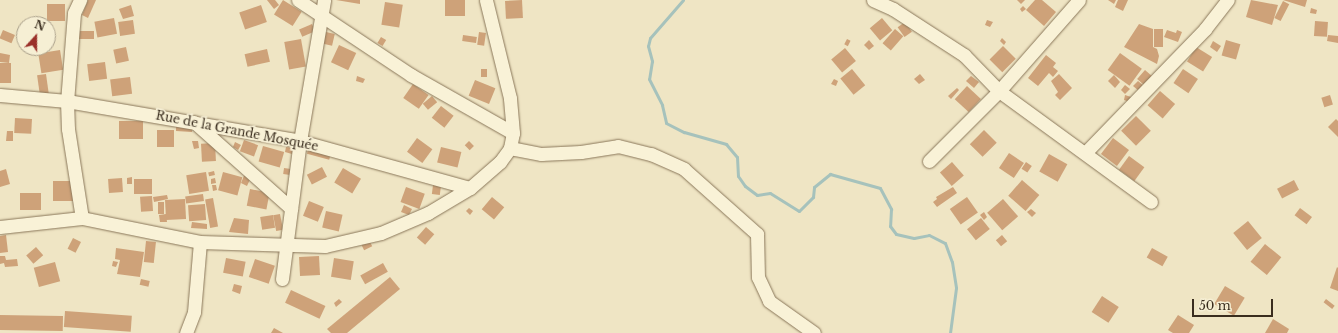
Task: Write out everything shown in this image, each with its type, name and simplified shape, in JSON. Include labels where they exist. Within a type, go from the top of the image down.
[{"type":"street","points":[[80,0],[74,14],[67,101],[68,129],[82,218]]},
{"type":"street","points":[[298,0],[411,75],[513,133]]},
{"type":"street","points":[[282,280],[300,141],[324,0]]},
{"type":"street","points":[[0,226],[82,218],[200,242],[325,246],[381,233],[428,214],[470,188],[500,162],[510,148],[513,133],[510,98],[486,0]]},
{"type":"street","points":[[873,0],[893,9],[954,47],[985,74],[999,91],[1151,202]]},
{"type":"street","points":[[928,161],[999,91],[1079,0]]},
{"type":"street","points":[[1085,153],[1205,29],[1228,0]]},
{"type":"street","name":"Rue de la Grande Mosquée","points":[[0,95],[67,101],[300,141],[470,188]]},
{"type":"street","points":[[194,122],[291,208]]},
{"type":"street","points":[[510,148],[541,154],[581,152],[618,146],[650,154],[684,168],[757,234],[758,277],[768,301],[814,333]]},
{"type":"street","points":[[186,333],[194,312],[200,242]]},
{"type":"building","points":[[88,0],[96,0],[88,18],[82,15]]},
{"type":"building","points":[[267,0],[275,0],[279,5],[274,9]]},
{"type":"building","points":[[283,0],[302,12],[293,26],[274,14]]},
{"type":"building","points":[[336,0],[360,0],[360,4]]},
{"type":"building","points":[[445,0],[465,0],[465,16],[445,16]]},
{"type":"building","points":[[522,0],[523,18],[506,19],[505,1]]},
{"type":"building","points":[[1017,0],[1025,0],[1021,4]]},
{"type":"building","points":[[1035,0],[1042,0],[1056,12],[1044,26],[1026,10]]},
{"type":"building","points":[[1108,0],[1116,0],[1114,4]]},
{"type":"building","points":[[1118,0],[1128,0],[1123,11],[1115,7]]},
{"type":"building","points":[[1251,0],[1278,5],[1272,25],[1246,17]]},
{"type":"building","points":[[1283,0],[1307,0],[1305,7]]},
{"type":"building","points":[[1283,1],[1289,4],[1281,21],[1274,18]]},
{"type":"building","points":[[385,2],[403,5],[399,28],[381,25]]},
{"type":"building","points":[[47,4],[65,4],[65,21],[56,21],[56,16],[47,16]]},
{"type":"building","points":[[131,5],[134,16],[123,19],[119,9]]},
{"type":"building","points":[[261,5],[267,22],[245,30],[239,12]]},
{"type":"building","points":[[1023,6],[1026,9],[1022,12],[1020,9]]},
{"type":"building","points":[[1311,8],[1317,10],[1316,14],[1310,13]]},
{"type":"building","points":[[114,18],[117,34],[97,38],[94,22]]},
{"type":"building","points":[[882,18],[892,30],[880,41],[870,28]]},
{"type":"building","points":[[133,20],[135,34],[120,36],[118,22]]},
{"type":"building","points":[[987,20],[993,22],[990,27],[985,25]]},
{"type":"building","points":[[1315,21],[1328,22],[1327,37],[1314,36]]},
{"type":"building","points":[[905,22],[912,32],[905,37],[898,27]]},
{"type":"building","points":[[312,24],[315,31],[302,37],[299,29]]},
{"type":"building","points":[[1139,24],[1153,29],[1153,47],[1157,49],[1159,56],[1157,64],[1124,47]]},
{"type":"building","points":[[895,29],[903,36],[891,51],[883,43]]},
{"type":"building","points":[[1154,29],[1163,29],[1163,47],[1154,47]]},
{"type":"building","points":[[3,30],[15,35],[11,43],[0,39]]},
{"type":"building","points":[[1167,30],[1176,33],[1177,30],[1182,32],[1178,42],[1164,37]]},
{"type":"building","points":[[78,31],[94,31],[94,39],[78,39]]},
{"type":"building","points":[[326,32],[335,34],[332,46],[323,44]]},
{"type":"building","points":[[479,32],[486,33],[484,46],[477,45]]},
{"type":"building","points":[[463,35],[477,37],[476,43],[462,41]]},
{"type":"building","points":[[1328,35],[1338,36],[1338,43],[1327,41]]},
{"type":"building","points":[[381,37],[386,40],[383,46],[377,43]]},
{"type":"building","points":[[1002,38],[1006,42],[1004,45],[1000,41]]},
{"type":"building","points":[[301,39],[306,67],[289,70],[284,42]]},
{"type":"building","points":[[847,39],[851,41],[848,46],[844,44]]},
{"type":"building","points":[[869,40],[874,46],[869,50],[864,45]]},
{"type":"building","points":[[1226,40],[1240,44],[1236,60],[1222,55]]},
{"type":"building","points":[[1213,41],[1221,46],[1217,52],[1210,47]]},
{"type":"building","points":[[339,45],[356,53],[348,70],[331,62]]},
{"type":"building","points":[[1003,46],[1016,59],[1002,72],[990,59]]},
{"type":"building","points":[[126,47],[129,61],[116,63],[113,50]]},
{"type":"building","points":[[1196,47],[1212,57],[1203,71],[1187,61]]},
{"type":"building","points":[[845,48],[856,61],[842,73],[831,60]]},
{"type":"building","points":[[267,49],[270,62],[248,67],[245,54]]},
{"type":"building","points":[[60,50],[63,70],[41,73],[39,56],[56,56],[56,51]]},
{"type":"building","points":[[0,53],[10,55],[9,63],[0,62]]},
{"type":"building","points":[[1120,53],[1142,69],[1129,86],[1108,70]]},
{"type":"building","points":[[1046,55],[1056,63],[1053,67],[1058,71],[1053,77],[1049,73],[1038,86],[1028,78]]},
{"type":"building","points":[[105,62],[107,79],[89,81],[87,64]]},
{"type":"building","points":[[0,63],[11,63],[11,83],[0,83]]},
{"type":"building","points":[[481,69],[487,69],[487,77],[481,77]]},
{"type":"building","points":[[852,69],[865,85],[854,95],[840,78]]},
{"type":"building","points":[[1183,69],[1198,79],[1188,93],[1173,83]]},
{"type":"building","points":[[1145,70],[1153,77],[1145,86],[1137,79]]},
{"type":"building","points":[[46,74],[49,96],[40,97],[37,75]]},
{"type":"building","points":[[920,74],[925,80],[919,84],[914,79]]},
{"type":"building","points":[[1059,74],[1072,88],[1060,100],[1055,95],[1058,92],[1051,81]]},
{"type":"building","points":[[1114,75],[1120,82],[1115,88],[1108,81]]},
{"type":"building","points":[[357,76],[365,79],[363,83],[356,81]]},
{"type":"building","points":[[971,76],[979,82],[974,88],[966,81]]},
{"type":"building","points":[[130,77],[132,94],[112,96],[110,79]]},
{"type":"building","points":[[834,79],[838,81],[836,86],[831,84]]},
{"type":"building","points":[[475,80],[495,88],[489,104],[469,96]]},
{"type":"building","points":[[1138,81],[1144,86],[1139,91],[1133,86]]},
{"type":"building","points":[[413,84],[429,95],[419,109],[403,98]]},
{"type":"building","points":[[1125,85],[1130,89],[1125,94],[1121,90]]},
{"type":"building","points":[[967,86],[981,99],[969,112],[955,99]]},
{"type":"building","points":[[957,88],[959,90],[951,99],[948,96]]},
{"type":"building","points":[[1160,91],[1175,104],[1163,118],[1148,105]]},
{"type":"building","points":[[1125,95],[1131,97],[1130,102],[1124,100]]},
{"type":"building","points":[[1330,95],[1333,105],[1324,107],[1321,98]]},
{"type":"building","points":[[432,96],[437,102],[428,110],[423,104]]},
{"type":"building","points":[[441,106],[454,116],[444,128],[432,118]]},
{"type":"building","points":[[1136,116],[1151,131],[1136,146],[1121,131]]},
{"type":"building","points":[[15,118],[32,119],[31,134],[14,133]]},
{"type":"building","points":[[1336,119],[1338,121],[1338,137],[1328,127]]},
{"type":"building","points":[[119,121],[143,121],[143,139],[119,139]]},
{"type":"building","points":[[176,123],[192,125],[192,132],[176,131]]},
{"type":"building","points":[[157,130],[174,130],[174,147],[157,147]]},
{"type":"building","points":[[984,130],[997,143],[983,157],[970,144]]},
{"type":"building","points":[[7,131],[13,131],[13,141],[6,141]]},
{"type":"building","points":[[417,138],[432,149],[422,163],[407,152]]},
{"type":"building","points":[[1113,138],[1129,150],[1117,166],[1101,154]]},
{"type":"building","points":[[244,140],[258,145],[254,156],[240,151]]},
{"type":"building","points":[[192,141],[198,141],[199,148],[194,149]]},
{"type":"building","points":[[469,141],[474,146],[470,150],[465,145]]},
{"type":"building","points":[[235,142],[241,145],[238,150],[233,147]]},
{"type":"building","points":[[215,143],[216,161],[202,162],[201,144]]},
{"type":"building","points":[[263,146],[284,152],[280,167],[259,161]]},
{"type":"building","points":[[286,147],[294,148],[292,154],[285,152]]},
{"type":"building","points":[[441,147],[461,152],[458,168],[437,163]]},
{"type":"building","points":[[308,150],[330,156],[329,160],[307,154]]},
{"type":"building","points":[[1009,153],[1024,163],[1014,178],[999,168]]},
{"type":"building","points":[[1049,154],[1067,164],[1058,182],[1039,171]]},
{"type":"building","points":[[1129,156],[1144,167],[1134,181],[1119,170]]},
{"type":"building","points":[[952,162],[964,176],[952,186],[940,172]]},
{"type":"building","points":[[1026,162],[1032,166],[1027,173],[1022,169]]},
{"type":"building","points":[[322,167],[327,177],[312,185],[307,175]]},
{"type":"building","points":[[284,168],[291,169],[290,175],[283,174]]},
{"type":"building","points":[[343,168],[361,179],[352,193],[334,183]]},
{"type":"building","points":[[6,169],[10,184],[0,187],[0,171]]},
{"type":"building","points":[[214,171],[215,175],[209,176],[208,172]]},
{"type":"building","points":[[246,171],[253,173],[247,186],[241,183]]},
{"type":"building","points":[[206,172],[209,191],[189,194],[186,175]]},
{"type":"building","points":[[223,172],[242,177],[237,196],[218,190]]},
{"type":"building","points":[[132,177],[132,184],[127,184],[127,178]]},
{"type":"building","points":[[122,178],[123,192],[109,193],[108,179]]},
{"type":"building","points":[[215,178],[216,183],[211,184],[211,179]]},
{"type":"building","points":[[134,179],[152,179],[152,194],[134,194]]},
{"type":"building","points":[[1022,180],[1039,195],[1026,211],[1008,196]]},
{"type":"building","points":[[1294,180],[1299,190],[1282,198],[1277,189]]},
{"type":"building","points":[[53,181],[75,181],[75,201],[53,201]]},
{"type":"building","points":[[212,185],[216,185],[217,190],[213,191]]},
{"type":"building","points":[[433,185],[441,186],[440,195],[432,194]]},
{"type":"building","points":[[406,187],[425,194],[419,209],[401,202]]},
{"type":"building","points":[[953,187],[957,193],[937,207],[933,202],[937,199],[936,197]]},
{"type":"building","points":[[250,189],[270,193],[266,210],[247,206]]},
{"type":"building","points":[[20,193],[41,193],[41,210],[20,210]]},
{"type":"building","points":[[203,194],[204,201],[186,203],[185,197]]},
{"type":"building","points":[[167,195],[168,199],[154,202],[153,197]]},
{"type":"building","points":[[152,196],[153,211],[141,212],[140,197]]},
{"type":"building","points":[[492,197],[504,207],[494,220],[482,209]]},
{"type":"building","points":[[967,197],[978,213],[961,225],[950,209]]},
{"type":"building","points":[[213,198],[218,227],[210,228],[205,199]]},
{"type":"building","points":[[185,199],[186,219],[166,220],[165,200]]},
{"type":"building","points":[[1003,199],[1018,216],[1002,230],[987,213]]},
{"type":"building","points":[[309,201],[324,207],[318,222],[303,216]]},
{"type":"building","points":[[158,202],[164,202],[164,214],[158,214]]},
{"type":"building","points":[[205,204],[206,220],[189,221],[188,205]]},
{"type":"building","points":[[404,205],[412,209],[409,215],[401,212]]},
{"type":"building","points":[[469,208],[473,211],[470,215],[466,211]]},
{"type":"building","points":[[1300,208],[1312,217],[1307,224],[1295,215]]},
{"type":"building","points":[[1031,209],[1036,213],[1032,217],[1027,212]]},
{"type":"building","points":[[326,211],[343,215],[339,231],[322,228]]},
{"type":"building","points":[[984,212],[987,217],[984,220],[980,215]]},
{"type":"building","points":[[166,214],[167,222],[160,222],[159,215]]},
{"type":"building","points":[[280,214],[283,230],[276,231],[273,215]]},
{"type":"building","points":[[273,215],[275,228],[262,230],[260,217]]},
{"type":"building","points":[[234,218],[249,220],[248,234],[229,232]]},
{"type":"building","points":[[981,218],[990,229],[976,240],[967,229]]},
{"type":"building","points":[[1248,221],[1262,238],[1247,250],[1233,233]]},
{"type":"building","points":[[192,222],[207,224],[207,229],[191,228]]},
{"type":"building","points":[[426,227],[434,234],[425,245],[417,238]]},
{"type":"building","points":[[6,235],[8,252],[0,253],[0,236]]},
{"type":"building","points":[[1002,235],[1007,241],[1001,246],[996,240]]},
{"type":"building","points":[[73,238],[81,242],[76,253],[68,249]]},
{"type":"building","points":[[369,240],[372,246],[364,250],[361,244]]},
{"type":"building","points":[[146,241],[156,242],[154,263],[144,262]]},
{"type":"building","points":[[1265,244],[1281,257],[1267,275],[1251,262]]},
{"type":"building","points":[[36,247],[43,255],[33,264],[26,256]]},
{"type":"building","points":[[116,248],[144,252],[140,277],[117,274],[120,260],[115,259]]},
{"type":"building","points":[[1152,248],[1168,257],[1162,266],[1147,258]]},
{"type":"building","points":[[0,256],[5,256],[6,260],[17,259],[18,266],[5,267],[4,263],[0,264]]},
{"type":"building","points":[[319,256],[320,275],[300,276],[299,257]]},
{"type":"building","points":[[226,258],[246,262],[243,277],[223,273]]},
{"type":"building","points":[[334,258],[354,261],[351,280],[331,277]]},
{"type":"building","points":[[255,259],[275,266],[269,284],[249,277]]},
{"type":"building","points":[[113,261],[118,262],[116,267],[112,266]]},
{"type":"building","points":[[55,262],[60,281],[39,287],[34,268]]},
{"type":"building","points":[[383,263],[388,272],[365,284],[360,276]]},
{"type":"building","points":[[1337,267],[1338,268],[1338,291],[1330,288]]},
{"type":"building","points":[[390,277],[400,289],[347,333],[331,333],[327,329]]},
{"type":"building","points":[[141,279],[150,281],[148,287],[140,285]]},
{"type":"building","points":[[234,284],[242,286],[240,294],[232,291]]},
{"type":"building","points":[[1225,286],[1245,298],[1234,316],[1214,304]]},
{"type":"building","points":[[291,290],[325,306],[320,319],[285,303]]},
{"type":"building","points":[[1102,296],[1119,307],[1108,323],[1092,312]]},
{"type":"building","points":[[339,299],[342,302],[336,307],[334,303]]},
{"type":"building","points":[[1326,299],[1335,306],[1332,309],[1324,302]]},
{"type":"building","points":[[65,311],[132,316],[131,332],[64,327]]},
{"type":"building","points":[[0,315],[63,316],[63,331],[0,330]]},
{"type":"building","points":[[1178,315],[1194,325],[1189,333],[1173,333],[1168,330]]},
{"type":"building","points":[[1273,319],[1289,329],[1287,333],[1265,333]]},
{"type":"building","points":[[274,328],[283,333],[271,333]]},
{"type":"waterway","points":[[683,0],[650,38],[648,46],[652,61],[649,79],[662,105],[666,123],[684,132],[726,144],[737,157],[738,176],[745,186],[757,195],[770,193],[799,211],[813,197],[814,187],[830,174],[880,188],[891,209],[890,226],[896,234],[914,238],[929,235],[945,243],[952,262],[956,288],[950,333]]}]
